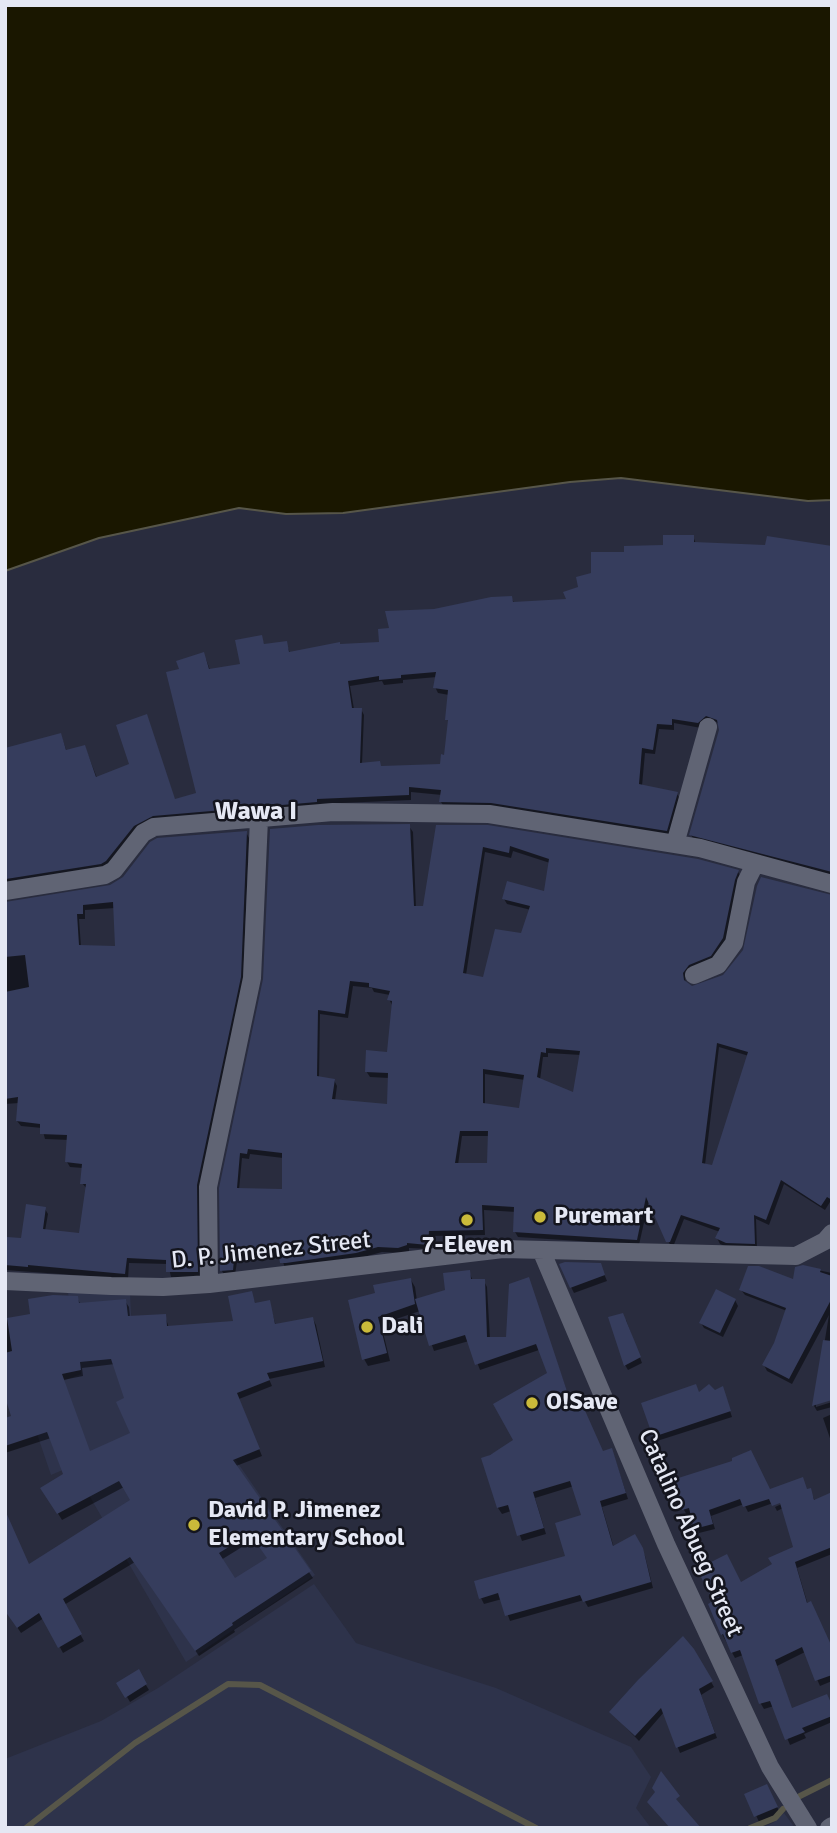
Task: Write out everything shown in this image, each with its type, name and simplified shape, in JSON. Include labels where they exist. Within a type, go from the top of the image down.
[{"type":"street","points":[[675,844],[708,727]]},
{"type":"street","points":[[5,891],[106,875],[114,870],[144,833],[153,827],[333,812],[489,814],[700,848],[832,884]]},
{"type":"street","points":[[209,1284],[208,1187],[252,978],[259,819]]},
{"type":"street","points":[[694,975],[718,965],[734,943],[746,881],[754,864]]},
{"type":"street","name":"D. P. Jimenez Street","points":[[5,1281],[150,1287],[209,1284],[503,1249],[796,1256],[825,1241],[832,1233]]},
{"type":"street","name":"Catalino Abueg Street","points":[[541,1250],[666,1545],[770,1768],[808,1828]]},
{"type":"shaded area","points":[[5,5],[832,5],[832,500],[808,501],[621,478],[570,482],[343,513],[286,514],[239,508],[99,538],[5,571]]},
{"type":"shaded area","name":"David P. Jimenez Elementary School","points":[[68,1293],[130,1293],[133,1353],[204,1414],[315,1575],[186,1662],[72,1466],[51,1475],[24,1396],[81,1374]]},
{"type":"shaded area","points":[[314,1584],[356,1643],[496,1688],[631,1747],[651,1777],[636,1808],[651,1828],[5,1828],[5,1759],[101,1721],[158,1688]]},
{"type":"shaded area","points":[[784,1813],[795,1828],[761,1828],[773,1823]]},
{"type":"building","points":[[663,535],[694,535],[694,542],[765,545],[767,536],[832,546],[832,872],[689,835],[719,730],[717,720],[706,716],[698,723],[672,719],[672,725],[657,724],[653,750],[642,748],[639,784],[678,792],[667,831],[491,803],[439,802],[441,790],[409,787],[409,795],[317,799],[317,802],[153,816],[134,826],[101,864],[6,879],[5,748],[61,733],[66,750],[85,745],[96,777],[129,764],[116,725],[147,714],[175,799],[196,793],[166,672],[179,669],[176,661],[204,652],[209,669],[240,664],[235,640],[262,635],[264,644],[287,641],[289,652],[340,642],[379,642],[378,629],[389,628],[385,611],[434,609],[491,597],[512,596],[513,602],[566,599],[563,592],[578,587],[576,577],[591,573],[591,552],[624,552],[624,546],[663,545]],"holes":[[[436,672],[433,688],[448,690],[445,720],[448,720],[444,755],[441,754],[440,764],[381,766],[380,761],[360,763],[362,708],[352,708],[348,681],[379,676],[379,680],[401,678],[401,675]]]},
{"type":"building","points":[[410,824],[414,906],[423,906],[436,825],[488,825],[698,859],[739,870],[723,938],[711,956],[689,965],[683,973],[684,980],[692,986],[723,975],[743,950],[761,877],[832,895],[832,1200],[827,1197],[821,1206],[781,1180],[766,1220],[754,1215],[755,1244],[726,1243],[715,1238],[720,1228],[681,1215],[670,1242],[666,1242],[646,1197],[637,1240],[513,1232],[514,1207],[482,1205],[483,1230],[429,1231],[428,1245],[407,1243],[398,1248],[378,1247],[356,1253],[286,1263],[280,1263],[278,1251],[235,1250],[233,1270],[220,1271],[219,1188],[263,979],[270,829],[318,825]],"holes":[[[510,846],[549,859],[544,891],[507,881],[502,899],[530,906],[521,933],[495,929],[483,977],[463,973],[483,847],[509,853]],[[350,981],[369,983],[369,987],[390,991],[387,1000],[392,1001],[387,1052],[366,1050],[365,1072],[388,1073],[387,1104],[332,1099],[335,1079],[317,1076],[318,1010],[345,1014]],[[717,1043],[748,1052],[712,1165],[702,1163]],[[546,1048],[580,1051],[573,1092],[537,1077],[541,1052],[546,1053]],[[483,1069],[524,1075],[519,1108],[483,1103]],[[460,1131],[488,1131],[487,1163],[455,1163]],[[248,1149],[282,1153],[282,1189],[237,1188],[240,1153],[247,1154]]]},
{"type":"building","points":[[247,831],[241,977],[197,1185],[198,1272],[166,1272],[166,1260],[127,1258],[125,1274],[5,1265],[7,1237],[21,1238],[26,1204],[46,1207],[43,1229],[79,1233],[86,1184],[80,1184],[82,1164],[65,1162],[67,1135],[40,1134],[40,1124],[16,1121],[18,1097],[5,1099],[5,992],[29,987],[25,955],[5,957],[5,902],[110,885],[123,877],[150,842],[157,838]],"holes":[[[113,902],[115,946],[79,945],[77,914],[83,914],[83,905]]]},
{"type":"building","points":[[601,1263],[605,1275],[570,1288],[559,1264]]},
{"type":"building","points":[[803,1265],[821,1269],[820,1272],[832,1276],[832,1298],[789,1379],[762,1365],[774,1343],[786,1308],[739,1290],[748,1266],[759,1266],[793,1279],[795,1267]]},
{"type":"building","points":[[470,1270],[471,1279],[485,1279],[487,1337],[506,1337],[509,1284],[529,1277],[567,1391],[564,1392],[569,1401],[579,1397],[603,1451],[612,1448],[626,1493],[600,1501],[613,1546],[635,1534],[643,1548],[651,1582],[583,1602],[580,1595],[505,1616],[498,1593],[479,1599],[474,1581],[565,1556],[555,1523],[581,1515],[570,1481],[533,1492],[544,1528],[517,1536],[508,1505],[497,1508],[481,1458],[513,1440],[493,1404],[547,1373],[536,1344],[475,1365],[465,1335],[429,1346],[415,1299],[445,1290],[443,1273]]},
{"type":"building","points":[[411,1278],[415,1304],[378,1317],[387,1353],[362,1360],[348,1300],[375,1293],[373,1285]]},
{"type":"building","points":[[716,1289],[736,1299],[720,1333],[699,1323]]},
{"type":"building","points":[[252,1291],[255,1303],[270,1300],[275,1324],[313,1317],[323,1361],[267,1373],[270,1380],[237,1393],[260,1449],[233,1460],[311,1571],[195,1651],[130,1557],[63,1599],[82,1634],[58,1648],[39,1613],[17,1628],[5,1611],[5,1510],[29,1564],[130,1500],[119,1481],[57,1514],[40,1488],[63,1474],[47,1432],[5,1446],[5,1418],[11,1416],[5,1397],[5,1353],[12,1351],[7,1318],[30,1314],[28,1299],[53,1295],[78,1296],[79,1303],[126,1299],[128,1316],[166,1314],[167,1326],[233,1321],[228,1296]],"holes":[[[111,1359],[124,1398],[116,1402],[130,1433],[90,1451],[62,1374],[81,1370],[80,1362]],[[250,1534],[267,1558],[235,1578],[219,1553]]]},
{"type":"building","points":[[623,1313],[641,1357],[624,1366],[608,1317]]},
{"type":"building","points":[[823,1340],[832,1341],[832,1400],[812,1406]]},
{"type":"building","points":[[696,1384],[699,1392],[709,1384],[715,1390],[723,1386],[731,1411],[653,1437],[641,1403]]},
{"type":"building","points":[[751,1450],[770,1489],[803,1477],[807,1489],[811,1488],[814,1500],[832,1492],[832,1547],[795,1562],[807,1603],[811,1601],[832,1647],[832,1675],[815,1681],[802,1647],[775,1660],[792,1708],[827,1694],[832,1705],[832,1716],[802,1728],[805,1732],[785,1740],[770,1701],[759,1704],[740,1650],[731,1653],[723,1634],[721,1635],[708,1604],[713,1601],[697,1569],[727,1554],[741,1582],[772,1564],[768,1558],[793,1547],[780,1503],[772,1506],[769,1499],[743,1507],[740,1499],[709,1510],[713,1524],[694,1529],[689,1508],[682,1510],[672,1480],[732,1461],[732,1458]]},
{"type":"building","points":[[683,1636],[713,1681],[699,1689],[715,1733],[676,1748],[661,1708],[635,1736],[609,1712]]},
{"type":"building","points":[[139,1669],[147,1684],[125,1698],[116,1683]]},
{"type":"building","points":[[661,1771],[680,1796],[676,1799],[701,1828],[670,1828],[647,1802],[655,1792],[652,1788]]},
{"type":"building","points":[[767,1784],[778,1807],[754,1817],[744,1794]]},
{"type":"waterway","points":[[26,1828],[135,1743],[228,1684],[260,1685],[536,1828]]},
{"type":"waterway","points":[[800,1796],[832,1780]]},
{"type":"waterway","points":[[750,1828],[775,1818],[783,1809]]},
{"type":"place","name":"Puremart","points":[[540,1217]]},
{"type":"place","name":"7-Eleven","points":[[467,1220]]},
{"type":"place","name":"Dali","points":[[367,1327]]},
{"type":"place","name":"O!Save","points":[[532,1403]]},
{"type":"place","name":"David P. Jimenez Elementary School","points":[[194,1525]]},
{"type":"district","name":"Wawa I","points":[[256,812]]}]
